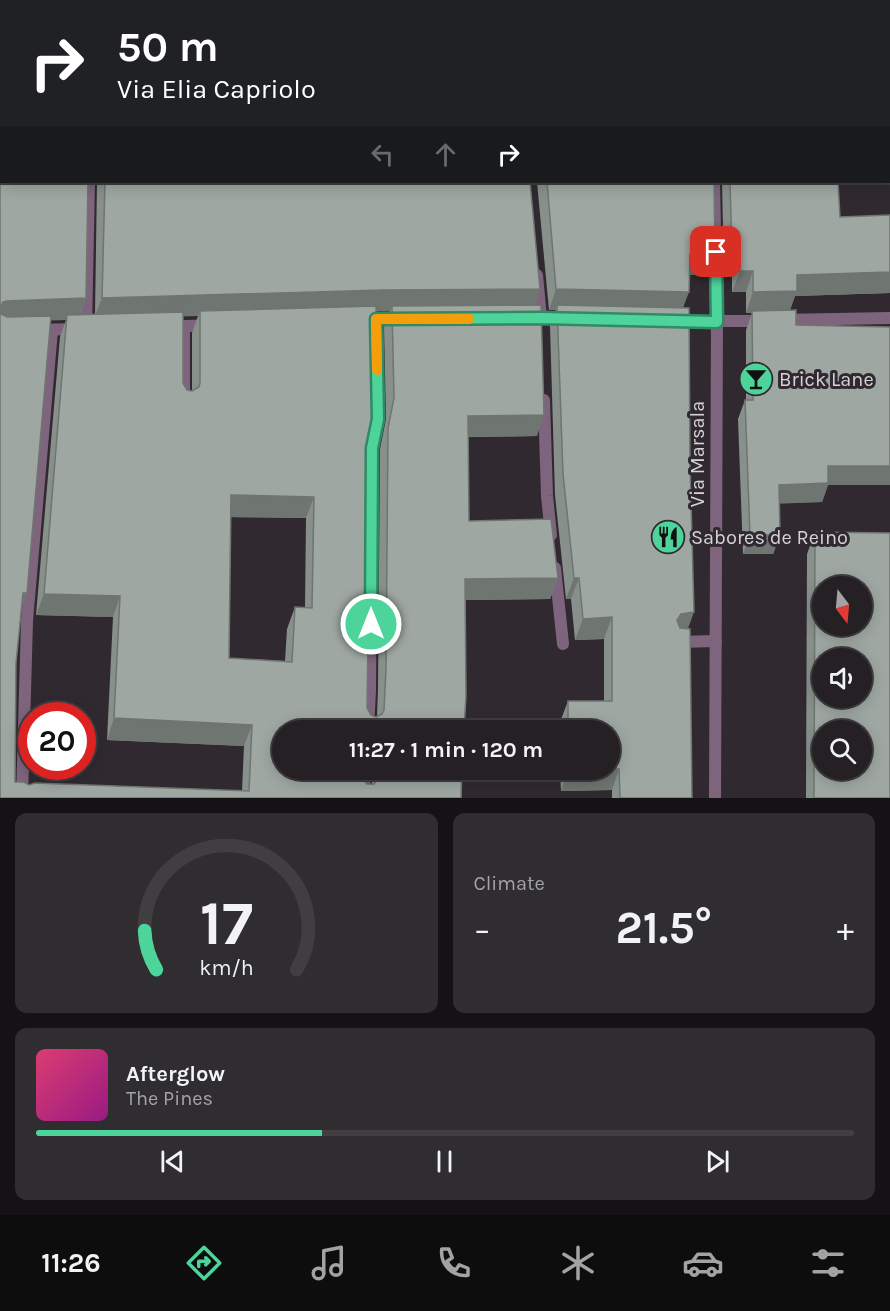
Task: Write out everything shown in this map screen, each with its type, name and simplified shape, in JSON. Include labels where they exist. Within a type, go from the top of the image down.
[{"type":"street","points":[[21,330],[91,329],[89,183]]},
{"type":"street","name":"Via Marsala","points":[[714,183],[717,322],[715,798]]},
{"type":"street","points":[[536,261],[541,324]]},
{"type":"street","points":[[517,318],[541,324],[576,319]]},
{"type":"street","points":[[658,320],[717,322],[890,318]]},
{"type":"street","points":[[368,720],[372,448],[378,419],[376,319]]},
{"type":"street","points":[[354,320],[411,319]]},
{"type":"street","points":[[151,327],[218,325]]},
{"type":"street","points":[[184,326],[184,404]]},
{"type":"street","points":[[22,798],[27,621],[52,330]]},
{"type":"street","points":[[543,389],[548,496],[563,644]]},
{"type":"street","points":[[677,642],[716,641]]},
{"type":"street","points":[[363,798],[364,780]]},
{"type":"building","points":[[0,183],[88,183],[86,298],[7,301],[3,302],[0,308]]},
{"type":"building","points":[[105,183],[530,183],[540,289],[383,290],[102,298]]},
{"type":"building","points":[[547,183],[714,183],[715,254],[690,254],[689,292],[556,289]]},
{"type":"building","points":[[730,183],[838,183],[840,217],[890,215],[890,272],[797,275],[797,291],[753,292],[753,271],[740,271],[739,253],[732,253]]},
{"type":"building","points":[[541,305],[544,415],[468,416],[469,521],[551,519],[558,578],[465,579],[465,720],[272,720],[272,780],[363,780],[367,784],[374,784],[377,780],[462,780],[461,798],[0,798],[0,310],[1,314],[7,317],[51,316],[27,593],[23,593],[16,663],[15,782],[24,782],[29,785],[35,783],[249,791],[252,725],[114,718],[120,596],[44,594],[67,315],[183,312],[183,383],[187,390],[192,391],[199,387],[200,383],[200,311],[376,306],[377,397],[371,427],[367,708],[371,715],[376,717],[384,710],[388,428],[394,398],[392,306]],"holes":[[[231,495],[314,497],[312,608],[295,607],[292,662],[229,658]]]},
{"type":"building","points":[[557,305],[689,308],[694,612],[681,614],[677,620],[680,628],[690,629],[692,798],[620,798],[620,720],[568,720],[568,701],[612,701],[612,617],[583,619],[579,578],[574,578],[563,474]]},
{"type":"building","points":[[796,310],[796,325],[890,327],[890,466],[828,466],[828,483],[779,485],[780,535],[750,535],[745,400],[753,400],[752,311]]},
{"type":"building","points":[[815,532],[890,533],[890,798],[814,798],[814,780],[872,780],[872,720],[814,720],[814,708],[872,708],[872,648],[815,648],[815,636],[872,636],[872,576],[815,576]]},
{"type":"slow traffic","points":[[377,370],[376,319],[469,319]]},
{"type":"place","name":"Brick Lane","points":[[756,379]]},
{"type":"place","name":"Sabores de Reino","points":[[668,537]]},
{"type":"route","points":[[371,624],[372,448],[378,419],[376,319],[541,318],[717,322],[716,252]]}]
